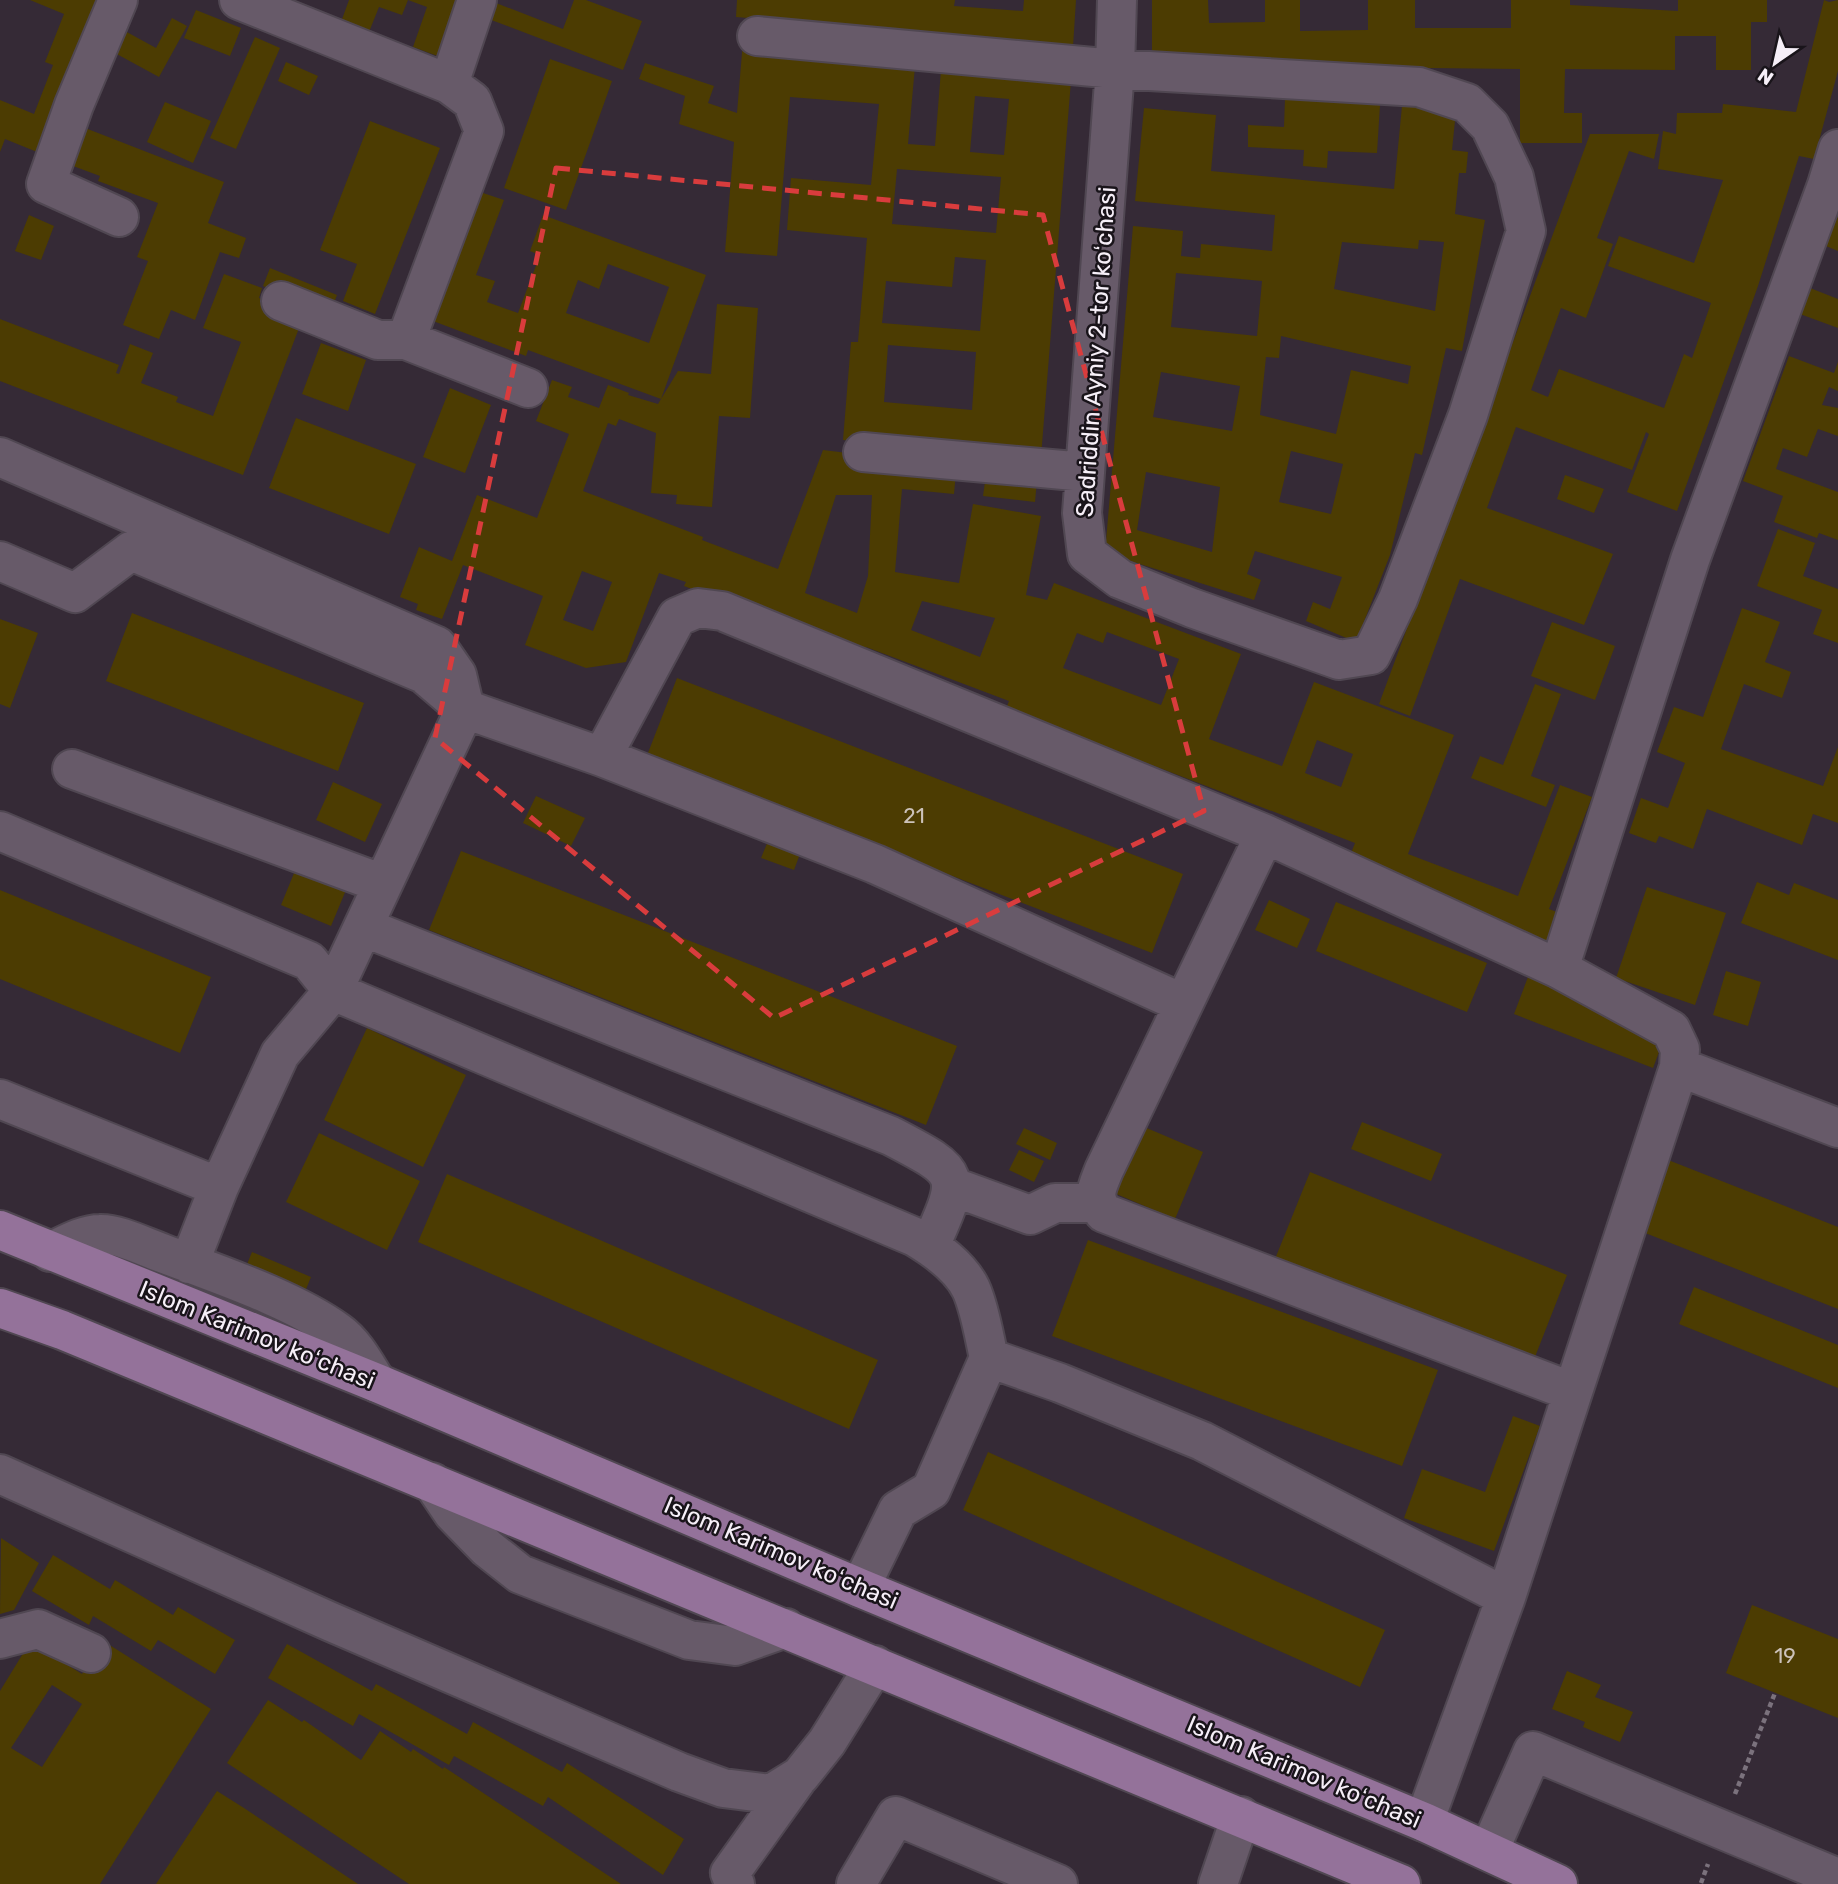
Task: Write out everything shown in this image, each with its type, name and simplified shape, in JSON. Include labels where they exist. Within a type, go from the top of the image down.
[{"type":"main road","name":"Islom Karimov koʻchasi","points":[[0,1230],[377,1383],[860,1588],[1424,1822],[1558,1884]]},
{"type":"main road","points":[[0,1308],[62,1330],[432,1482],[1401,1884]]},
{"type":"main road","points":[[0,1334],[62,1330]]},
{"type":"street","points":[[118,0],[74,105],[46,184],[119,216]]},
{"type":"street","points":[[239,0],[449,84],[472,101],[484,131],[406,340]]},
{"type":"street","points":[[449,84],[477,0]]},
{"type":"street","name":"Sadriddin Ayniy 2-tor koʻchasi","points":[[1115,69],[1419,87],[1467,103],[1490,126],[1514,177],[1526,231],[1468,415],[1398,599],[1371,655],[1339,660],[1192,608],[1120,579],[1087,554],[1082,513],[1115,69],[1117,0]]},
{"type":"street","points":[[757,36],[1115,69]]},
{"type":"street","points":[[1559,969],[1690,560],[1833,187],[1838,149]]},
{"type":"street","points":[[281,301],[378,340],[406,340],[528,388]]},
{"type":"street","points":[[863,452],[1085,472]]},
{"type":"street","points":[[0,457],[437,646],[457,674],[465,709],[333,991],[280,1054],[219,1187],[189,1264]]},
{"type":"street","points":[[0,561],[75,593],[131,551],[424,674],[465,709],[602,757],[875,864],[1182,1003]]},
{"type":"street","points":[[602,757],[677,617],[698,608],[722,611],[1265,834],[1559,969],[1671,1030],[1680,1049],[1679,1067],[1506,1597],[1424,1822]]},
{"type":"street","points":[[72,769],[383,884]]},
{"type":"street","points":[[0,831],[309,961],[333,991],[915,1237],[955,1268],[971,1288],[989,1358],[931,1490],[898,1510],[860,1588]]},
{"type":"street","points":[[1265,834],[1104,1170],[1096,1192],[1097,1203],[1104,1213],[1573,1392]]},
{"type":"street","points":[[363,927],[891,1136],[935,1159],[947,1169],[951,1186],[950,1201],[930,1246]]},
{"type":"street","points":[[1679,1067],[1838,1128]]},
{"type":"street","points":[[0,1099],[219,1187]]},
{"type":"street","points":[[951,1186],[1030,1215],[1055,1203],[1097,1203]]},
{"type":"street","points":[[50,1252],[82,1238],[102,1234],[131,1241],[189,1264],[272,1298],[340,1333],[355,1349],[377,1383]]},
{"type":"street","points":[[989,1358],[1060,1383],[1202,1441],[1506,1597]]},
{"type":"street","points":[[0,1474],[305,1611],[678,1772],[723,1788],[771,1794],[800,1776]]},
{"type":"street","points":[[432,1482],[453,1513],[487,1548],[520,1574],[689,1640],[735,1646],[786,1628]]},
{"type":"street","points":[[0,1639],[38,1629],[91,1653]]},
{"type":"street","points":[[735,1884],[730,1873],[827,1742],[875,1665]]},
{"type":"street","points":[[1489,1852],[1534,1751],[1838,1878]]},
{"type":"street","points":[[856,1884],[896,1816],[1058,1884]]},
{"type":"street","points":[[1219,1884],[1241,1816]]},
{"type":"path","points":[[1701,1883],[1775,1693]]},
{"type":"highlighted area","points":[[556,168],[1043,215],[1204,811],[774,1018],[435,738]]},
{"type":"building","points":[[30,0],[106,0],[42,154],[5,139],[0,152],[0,100],[34,114],[53,65],[45,62],[64,14]]},
{"type":"building","points":[[349,0],[408,0],[402,15],[379,7],[369,32],[341,22]]},
{"type":"building","points":[[408,0],[463,0],[443,58],[413,47],[427,7]]},
{"type":"building","points":[[574,0],[586,0],[642,21],[623,70],[486,18],[491,1],[563,29]]},
{"type":"building","points":[[737,0],[955,0],[954,6],[1023,11],[1024,0],[1076,0],[1072,62],[799,22],[736,17]]},
{"type":"building","points":[[1152,0],[1208,0],[1209,23],[1265,22],[1265,0],[1300,0],[1300,31],[1368,30],[1368,0],[1415,0],[1415,28],[1511,28],[1511,0],[1570,0],[1570,5],[1678,11],[1678,0],[1767,0],[1767,22],[1751,22],[1751,70],[1716,70],[1716,36],[1675,36],[1675,70],[1565,69],[1564,113],[1582,113],[1582,143],[1520,143],[1520,69],[1152,65]]},
{"type":"building","points":[[1824,0],[1838,0],[1838,71],[1814,159],[1799,156],[1758,286],[1677,511],[1627,492],[1649,434],[1646,432],[1632,470],[1516,427],[1487,508],[1613,554],[1584,625],[1460,579],[1410,716],[1379,704],[1590,134],[1659,134],[1654,159],[1629,151],[1597,238],[1613,244],[1586,318],[1561,308],[1531,390],[1548,397],[1559,369],[1664,408],[1684,354],[1692,358],[1711,303],[1608,266],[1619,236],[1694,263],[1723,180],[1658,169],[1663,131],[1676,134],[1677,113],[1722,113],[1723,104],[1796,112]]},
{"type":"building","points":[[196,10],[241,28],[230,56],[184,38]]},
{"type":"building","points":[[172,18],[187,26],[159,77],[102,46],[114,25],[156,48]]},
{"type":"building","points":[[255,37],[280,48],[236,149],[210,138]]},
{"type":"building","points":[[743,41],[916,55],[908,144],[935,146],[942,57],[1072,68],[1041,457],[843,440],[851,342],[858,342],[867,238],[787,230],[791,178],[871,185],[879,104],[790,97],[777,256],[725,252],[734,142],[679,124],[685,96],[639,79],[645,63],[714,86],[708,103],[737,113]],"holes":[[[975,96],[1009,99],[1004,155],[970,152]],[[897,169],[1001,177],[996,233],[892,224]],[[955,257],[986,260],[980,331],[882,323],[886,281],[952,287]],[[888,345],[976,352],[972,410],[884,402]]]},
{"type":"building","points":[[550,59],[612,81],[566,210],[504,188]]},
{"type":"building","points":[[286,62],[318,76],[309,95],[278,81]]},
{"type":"building","points":[[1285,99],[1380,105],[1377,153],[1328,151],[1327,168],[1303,166],[1304,150],[1248,147],[1248,125],[1284,127]]},
{"type":"building","points":[[165,102],[211,121],[193,163],[147,142]]},
{"type":"building","points":[[1402,106],[1456,111],[1452,150],[1468,152],[1466,173],[1459,173],[1455,214],[1485,220],[1462,351],[1446,348],[1422,455],[1415,453],[1390,555],[1356,642],[1306,621],[1313,602],[1330,609],[1342,577],[1255,551],[1247,574],[1261,580],[1254,600],[1105,553],[1133,226],[1183,231],[1181,256],[1200,258],[1201,244],[1272,251],[1275,215],[1135,201],[1144,108],[1216,115],[1211,171],[1394,189]],"holes":[[[1419,240],[1444,242],[1435,311],[1334,289],[1342,242],[1418,249]],[[1176,273],[1262,281],[1257,336],[1171,327]],[[1281,336],[1411,366],[1408,384],[1351,370],[1336,434],[1260,415],[1266,357],[1279,358]],[[1161,372],[1240,386],[1232,431],[1153,417]],[[1291,451],[1343,464],[1331,514],[1279,502]],[[1146,472],[1220,487],[1212,552],[1137,530]]]},
{"type":"building","points":[[370,121],[440,148],[375,314],[343,301],[357,264],[320,250]]},
{"type":"building","points":[[80,126],[224,182],[208,223],[246,238],[239,258],[220,252],[195,320],[171,310],[159,339],[123,325],[148,261],[137,257],[158,203],[98,181],[100,176],[65,163]]},
{"type":"building","points":[[480,192],[504,200],[476,275],[495,281],[487,302],[518,313],[540,255],[530,251],[543,215],[706,275],[661,399],[528,350],[526,356],[433,321]],"holes":[[[608,264],[669,287],[649,343],[566,313],[578,280],[599,289]]]},
{"type":"building","points":[[29,215],[54,226],[41,260],[15,251]]},
{"type":"building","points":[[1838,216],[1838,251],[1826,246]]},
{"type":"building","points":[[270,268],[337,295],[330,313],[263,286]]},
{"type":"building","points":[[224,274],[262,288],[259,298],[304,315],[243,475],[0,381],[0,319],[119,365],[116,373],[119,374],[130,344],[153,353],[141,383],[178,397],[176,402],[213,416],[241,342],[203,328]]},
{"type":"building","points":[[1810,288],[1838,299],[1838,328],[1800,314]]},
{"type":"building","points":[[717,304],[758,308],[750,418],[719,416],[712,507],[676,504],[677,495],[651,493],[656,433],[619,419],[616,426],[608,423],[583,491],[778,569],[823,450],[905,460],[956,472],[954,494],[902,489],[895,572],[959,583],[973,504],[1041,516],[1026,595],[1047,600],[1054,583],[1241,654],[1209,739],[1282,766],[1314,682],[1454,735],[1408,854],[1518,896],[1560,785],[1592,797],[1549,909],[1562,914],[1550,943],[1346,866],[1355,843],[1006,709],[1009,701],[866,647],[863,655],[684,586],[686,582],[659,573],[626,662],[586,668],[525,645],[543,596],[463,565],[442,619],[416,610],[418,604],[400,597],[419,547],[452,561],[477,495],[537,518],[569,434],[536,421],[552,380],[572,387],[568,397],[599,408],[608,385],[629,393],[628,395],[658,404],[678,371],[711,374]],"holes":[[[836,495],[872,495],[868,576],[857,613],[805,593]],[[582,571],[612,582],[593,631],[563,620]],[[922,601],[995,618],[980,657],[911,630]],[[1107,632],[1179,659],[1161,705],[1063,668],[1077,633],[1103,643]],[[1317,740],[1353,754],[1341,787],[1305,773]]]},
{"type":"building","points":[[321,343],[366,360],[348,411],[302,394]]},
{"type":"building","points":[[1789,356],[1834,373],[1838,362],[1838,391],[1829,387],[1822,405],[1838,408],[1838,436],[1818,429],[1807,457],[1783,448],[1776,469],[1838,492],[1838,540],[1819,533],[1817,538],[1774,522],[1783,496],[1743,481]]},
{"type":"building","points":[[450,388],[491,405],[465,473],[423,457]]},
{"type":"building","points":[[296,418],[416,464],[389,534],[269,488]]},
{"type":"building","points":[[986,475],[1037,480],[1035,502],[983,496]]},
{"type":"building","points":[[1565,475],[1604,489],[1594,513],[1557,499]]},
{"type":"building","points":[[1778,529],[1815,543],[1803,576],[1838,589],[1838,643],[1813,634],[1822,610],[1757,586]]},
{"type":"building","points":[[1742,608],[1780,622],[1765,662],[1791,672],[1782,698],[1744,684],[1721,749],[1823,786],[1838,747],[1838,823],[1813,814],[1802,845],[1707,809],[1693,849],[1659,836],[1656,843],[1629,833],[1641,798],[1668,808],[1685,763],[1657,752],[1674,707],[1703,717]]},
{"type":"building","points":[[132,613],[364,703],[338,771],[106,681]]},
{"type":"building","points":[[0,619],[38,633],[10,708],[0,704]]},
{"type":"building","points":[[1552,622],[1615,646],[1595,700],[1531,676]]},
{"type":"building","points":[[677,678],[1183,874],[1152,953],[646,758]]},
{"type":"building","points":[[1535,684],[1561,694],[1531,776],[1555,785],[1546,807],[1471,778],[1480,756],[1503,765]]},
{"type":"building","points":[[333,782],[382,804],[365,842],[316,820]]},
{"type":"building","points":[[536,796],[585,818],[571,846],[523,823]]},
{"type":"building","points":[[771,834],[803,846],[794,870],[761,858]]},
{"type":"building","points":[[461,851],[957,1046],[926,1125],[429,930]]},
{"type":"building","points":[[301,856],[351,878],[331,926],[281,905]]},
{"type":"building","points":[[1757,882],[1789,895],[1794,883],[1838,900],[1838,960],[1741,923]]},
{"type":"building","points":[[1647,887],[1726,913],[1695,1005],[1616,978]]},
{"type":"building","points":[[0,890],[211,977],[180,1053],[0,979]]},
{"type":"building","points":[[1269,900],[1310,919],[1297,948],[1255,930]]},
{"type":"building","points":[[1336,902],[1487,963],[1467,1012],[1316,951]]},
{"type":"building","points":[[1726,971],[1761,982],[1748,1026],[1713,1015]]},
{"type":"building","points":[[1528,977],[1667,1031],[1653,1068],[1514,1014]]},
{"type":"building","points":[[367,1028],[466,1075],[423,1167],[324,1120]]},
{"type":"building","points":[[1362,1122],[1442,1154],[1431,1181],[1351,1149]]},
{"type":"building","points":[[1135,1123],[1203,1152],[1175,1219],[1107,1190]]},
{"type":"building","points":[[1024,1128],[1057,1143],[1050,1160],[1016,1144]]},
{"type":"building","points":[[319,1133],[420,1181],[387,1250],[286,1202]]},
{"type":"building","points":[[1019,1150],[1044,1161],[1034,1182],[1009,1170]]},
{"type":"building","points":[[1658,1156],[1838,1227],[1838,1309],[1630,1227]]},
{"type":"building","points":[[1310,1172],[1567,1275],[1533,1362],[1275,1259]]},
{"type":"building","points":[[447,1174],[878,1360],[849,1429],[418,1242]]},
{"type":"building","points":[[1088,1240],[1438,1370],[1402,1466],[1052,1336]]},
{"type":"building","points":[[252,1252],[311,1277],[302,1299],[243,1274]]},
{"type":"building","points":[[1694,1287],[1838,1345],[1838,1388],[1679,1324]]},
{"type":"building","points":[[1513,1416],[1540,1426],[1494,1551],[1404,1518],[1422,1469],[1485,1492]]},
{"type":"building","points":[[988,1452],[1385,1630],[1360,1687],[963,1510]]},
{"type":"building","points":[[1,1538],[39,1563],[14,1610],[0,1614]]},
{"type":"building","points":[[53,1555],[110,1589],[115,1580],[173,1615],[178,1607],[235,1640],[215,1674],[158,1640],[151,1651],[93,1616],[89,1625],[32,1591]]},
{"type":"building","points":[[1752,1605],[1838,1639],[1838,1718],[1726,1673]]},
{"type":"building","points":[[30,1642],[82,1674],[86,1667],[92,1672],[108,1644],[211,1709],[100,1884],[0,1884],[0,1691]],"holes":[[[52,1685],[82,1704],[42,1767],[11,1748]]]},
{"type":"building","points":[[287,1644],[372,1691],[376,1684],[467,1734],[473,1722],[562,1772],[567,1763],[684,1839],[663,1875],[548,1797],[543,1806],[454,1756],[449,1765],[359,1714],[353,1726],[268,1678]]},
{"type":"building","points":[[1567,1671],[1601,1685],[1595,1697],[1633,1712],[1620,1742],[1583,1727],[1585,1722],[1552,1709]]},
{"type":"building","points":[[268,1700],[302,1722],[304,1720],[361,1760],[380,1731],[411,1752],[413,1749],[443,1769],[444,1767],[621,1884],[409,1884],[227,1763]]},
{"type":"building","points":[[217,1791],[244,1808],[358,1884],[156,1884]]}]
